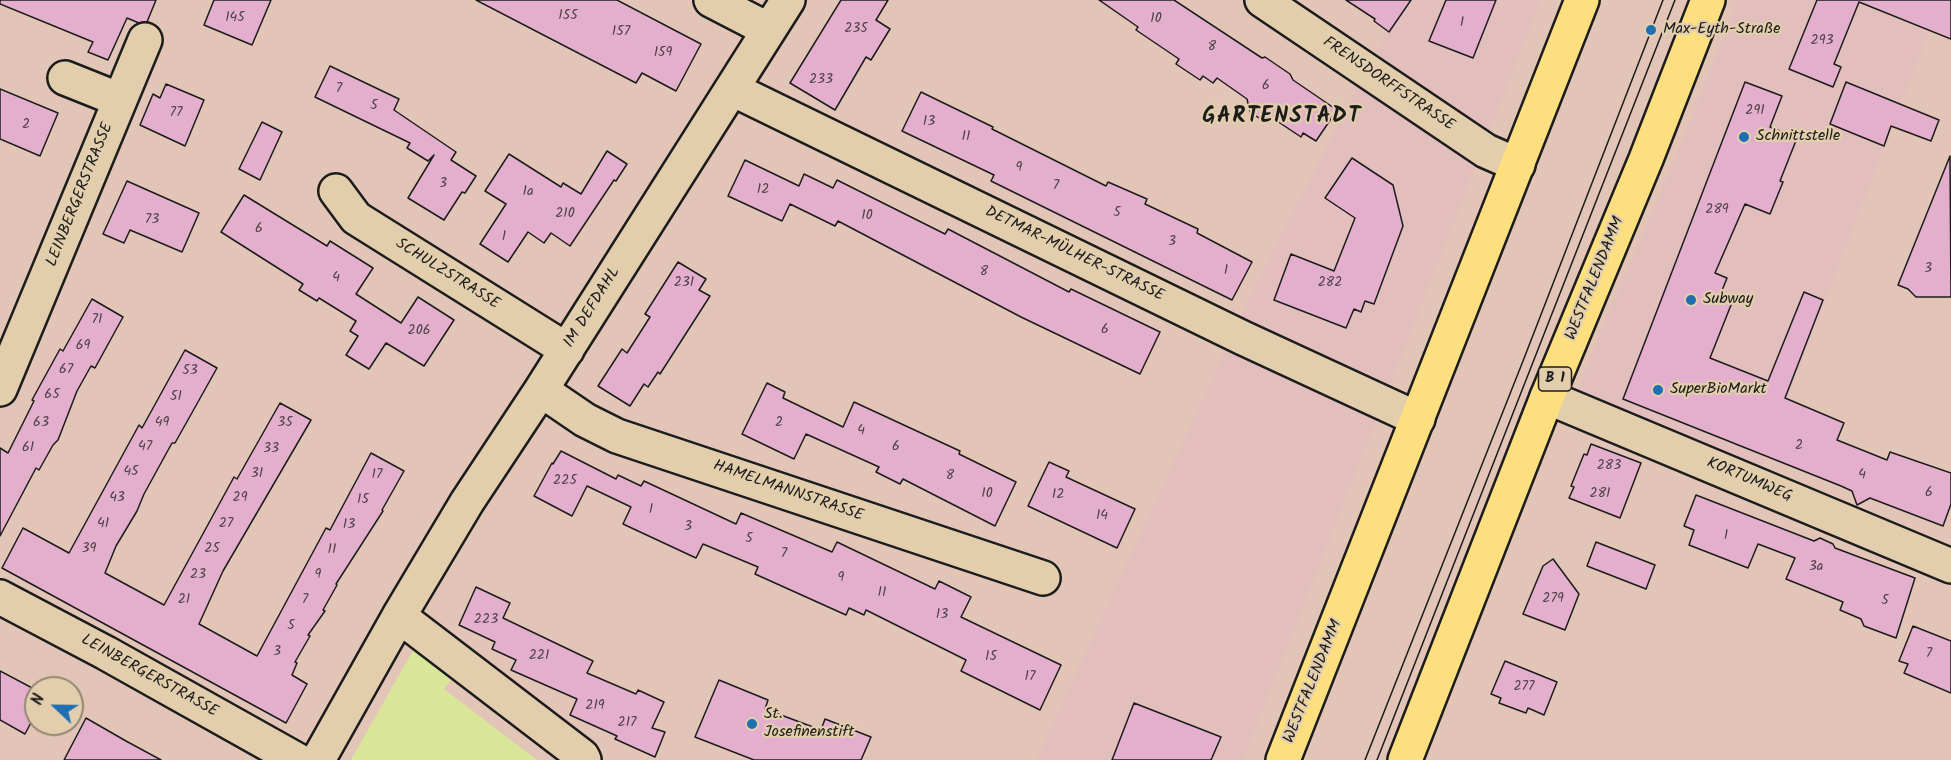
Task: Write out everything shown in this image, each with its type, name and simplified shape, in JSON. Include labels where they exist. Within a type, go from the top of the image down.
[{"type":"main road","name":"WESTFALENDAMM","points":[[1283,760],[1582,0]]},
{"type":"main road","name":"WESTFALENDAMM","points":[[1413,758],[1547,397],[1646,159],[1708,0]]},
{"type":"street","points":[[711,0],[769,30]]},
{"type":"street","name":"IM DEFDAHL","points":[[318,760],[399,616],[467,502],[567,350],[788,0]]},
{"type":"street","name":"FRENSDORFFSTRASSE","points":[[1262,0],[1360,68],[1489,152],[1518,165]]},
{"type":"street","name":"LEINBERGERSTRASSE","points":[[0,389],[145,40]]},
{"type":"street","points":[[65,78],[120,100]]},
{"type":"street","name":"DETMAR-MÜLHER-STRASSE","points":[[732,89],[1243,338],[1418,418]]},
{"type":"street","name":"SCHULZSTRASSE","points":[[336,191],[356,218],[567,350]]},
{"type":"street","name":"HAMELMANNSTRASSE","points":[[541,390],[585,420],[617,436],[1043,578]]},
{"type":"street","name":"KORTUMWEG","points":[[1547,397],[1951,566]]},
{"type":"street","name":"LEINBERGERSTRASSE","points":[[0,597],[106,652],[297,760]]},
{"type":"street","points":[[399,616],[582,756],[584,760]]},
{"type":"shaded area","points":[[1403,0],[1541,0],[1243,760],[1036,760],[1261,273]]},
{"type":"shaded area","points":[[1738,0],[1941,0],[1759,473],[1574,399],[1672,166]]},
{"type":"green space","points":[[416,645],[456,673],[444,689],[537,760],[351,760]]},
{"type":"building","points":[[0,0],[156,0],[147,22],[139,23],[127,18],[108,60],[88,52],[93,42],[0,4]]},
{"type":"building","points":[[214,0],[271,0],[252,45],[204,25]]},
{"type":"building","points":[[476,0],[617,0],[701,44],[676,91],[642,73],[636,83]]},
{"type":"building","points":[[841,0],[888,0],[876,20],[890,29],[871,60],[866,57],[835,110],[790,83]]},
{"type":"building","points":[[1099,0],[1174,0],[1262,58],[1265,57],[1290,74],[1293,80],[1337,110],[1316,141],[1303,133],[1301,137],[1268,115],[1259,118],[1250,112],[1247,99],[1217,78],[1213,83],[1203,76],[1200,80],[1176,64],[1179,59],[1136,30],[1138,27]]},
{"type":"building","points":[[1346,0],[1411,0],[1389,32],[1374,21],[1375,19]]},
{"type":"building","points":[[1446,0],[1496,0],[1473,58],[1429,41]]},
{"type":"building","points":[[1817,0],[1951,0],[1951,39],[1859,2],[1834,64],[1841,67],[1833,87],[1789,69]]},
{"type":"building","points":[[330,66],[399,99],[394,110],[456,152],[451,160],[476,176],[465,193],[462,192],[444,220],[408,198],[434,155],[428,161],[407,148],[410,143],[315,97]]},
{"type":"building","points":[[1745,82],[1782,96],[1770,127],[1797,138],[1770,214],[1745,204],[1715,273],[1727,278],[1721,293],[1731,305],[1710,358],[1768,381],[1804,292],[1823,300],[1785,398],[1844,423],[1837,440],[1887,460],[1890,452],[1951,473],[1951,504],[1943,526],[1870,498],[1857,505],[1852,491],[1841,486],[1623,399]]},
{"type":"building","points":[[1846,82],[1939,120],[1931,141],[1891,126],[1884,146],[1830,124]]},
{"type":"building","points":[[166,84],[204,100],[185,146],[140,125],[153,94],[160,98]]},
{"type":"building","points":[[0,89],[58,113],[40,156],[0,139]]},
{"type":"building","points":[[921,92],[1106,186],[1108,182],[1147,199],[1145,204],[1198,229],[1197,233],[1252,262],[1232,300],[991,181],[994,175],[902,131]]},
{"type":"building","points":[[262,122],[282,132],[260,180],[239,169]]},
{"type":"building","points":[[607,151],[627,164],[570,246],[551,233],[544,243],[528,232],[508,262],[480,244],[506,204],[485,191],[509,154],[561,187],[563,183],[581,194]]},
{"type":"building","points":[[1950,156],[1951,297],[1916,297],[1908,289],[1898,285]]},
{"type":"building","points":[[1352,158],[1393,185],[1403,226],[1374,304],[1365,301],[1361,312],[1354,309],[1346,328],[1274,300],[1291,254],[1334,271],[1355,218],[1325,198]]},
{"type":"building","points":[[745,160],[799,186],[804,174],[833,188],[837,180],[945,234],[948,229],[1069,292],[1071,289],[1160,332],[1140,374],[1021,317],[838,221],[835,226],[790,204],[782,221],[728,196]]},
{"type":"building","points":[[127,181],[199,213],[182,252],[130,230],[124,243],[103,234]]},
{"type":"building","points":[[244,195],[327,246],[330,241],[373,268],[356,294],[401,323],[418,297],[454,320],[424,366],[386,343],[369,369],[346,355],[358,336],[350,331],[356,321],[319,298],[317,301],[299,290],[303,284],[221,232]]},
{"type":"building","points":[[678,262],[706,279],[699,290],[710,296],[660,374],[658,372],[648,387],[644,384],[630,406],[598,386],[622,349],[627,353],[650,317],[645,314]]},
{"type":"building","points":[[92,299],[123,317],[95,368],[91,366],[77,391],[58,440],[39,470],[36,468],[0,536],[0,448],[8,453],[34,401],[32,400],[60,349],[63,351]]},
{"type":"building","points":[[185,350],[217,368],[144,494],[137,511],[116,546],[105,573],[164,605],[234,477],[237,479],[280,403],[311,420],[223,571],[199,624],[257,656],[326,528],[330,530],[371,453],[404,471],[383,511],[336,584],[323,610],[325,611],[308,635],[310,636],[295,662],[297,663],[292,675],[307,684],[286,723],[2,568],[23,528],[69,553],[139,425],[142,428]]},
{"type":"building","points":[[767,383],[785,392],[783,398],[843,427],[854,402],[960,451],[959,454],[1016,482],[995,526],[903,479],[900,484],[876,472],[879,467],[806,434],[794,459],[742,434]]},
{"type":"building","points":[[1591,444],[1641,463],[1620,518],[1569,498],[1574,487],[1571,486],[1584,454],[1587,455]]},
{"type":"building","points":[[561,451],[616,479],[618,475],[641,486],[644,481],[736,524],[741,513],[832,552],[837,542],[935,589],[939,581],[971,597],[961,617],[1061,665],[1040,710],[961,671],[966,660],[866,610],[864,615],[849,608],[846,615],[755,574],[758,567],[703,544],[696,558],[623,524],[631,507],[587,486],[572,516],[534,496]]},
{"type":"building","points":[[1049,462],[1069,471],[1066,477],[1135,509],[1117,548],[1028,506]]},
{"type":"building","points":[[1696,495],[1814,541],[1820,538],[1833,544],[1835,548],[1915,578],[1896,638],[1864,626],[1861,619],[1840,610],[1843,602],[1786,579],[1795,558],[1758,544],[1748,568],[1689,545],[1694,530],[1684,526]]},
{"type":"building","points":[[1596,542],[1655,565],[1646,589],[1587,566]]},
{"type":"building","points":[[1553,559],[1579,594],[1565,630],[1523,614],[1543,566]]},
{"type":"building","points":[[476,587],[510,603],[503,618],[593,661],[587,673],[636,694],[638,690],[664,702],[652,728],[665,732],[655,757],[615,739],[617,736],[570,715],[577,699],[511,670],[516,660],[492,649],[495,642],[459,625]]},
{"type":"building","points":[[1913,626],[1951,641],[1951,693],[1904,673],[1908,664],[1899,661]]},
{"type":"building","points":[[1505,661],[1557,682],[1544,715],[1528,708],[1526,713],[1499,703],[1501,698],[1491,694]]},
{"type":"building","points":[[0,671],[24,684],[24,733],[0,720]]},
{"type":"building","name":"St. Josefinenstift","points":[[719,680],[768,700],[765,709],[821,730],[825,719],[871,737],[861,760],[754,760],[695,737]]},
{"type":"building","points":[[1134,703],[1221,737],[1211,760],[1112,760]]},
{"type":"building","points":[[86,718],[161,760],[64,760],[77,736],[84,736]]},
{"type":"tram line","points":[[1365,760],[1663,0]]},
{"type":"tram line","points":[[1377,760],[1675,0]]},
{"type":"place","name":"Max-Eyth-Straße","points":[[1651,30]]},
{"type":"place","name":"Schnittstelle","points":[[1744,137]]},
{"type":"place","name":"Subway","points":[[1691,300]]},
{"type":"place","name":"SuperBioMarkt","points":[[1658,390]]},
{"type":"place","name":"St. Josefinenstift","points":[[752,724]]},
{"type":"district","name":"GARTENSTADT","points":[[1282,118]]}]
